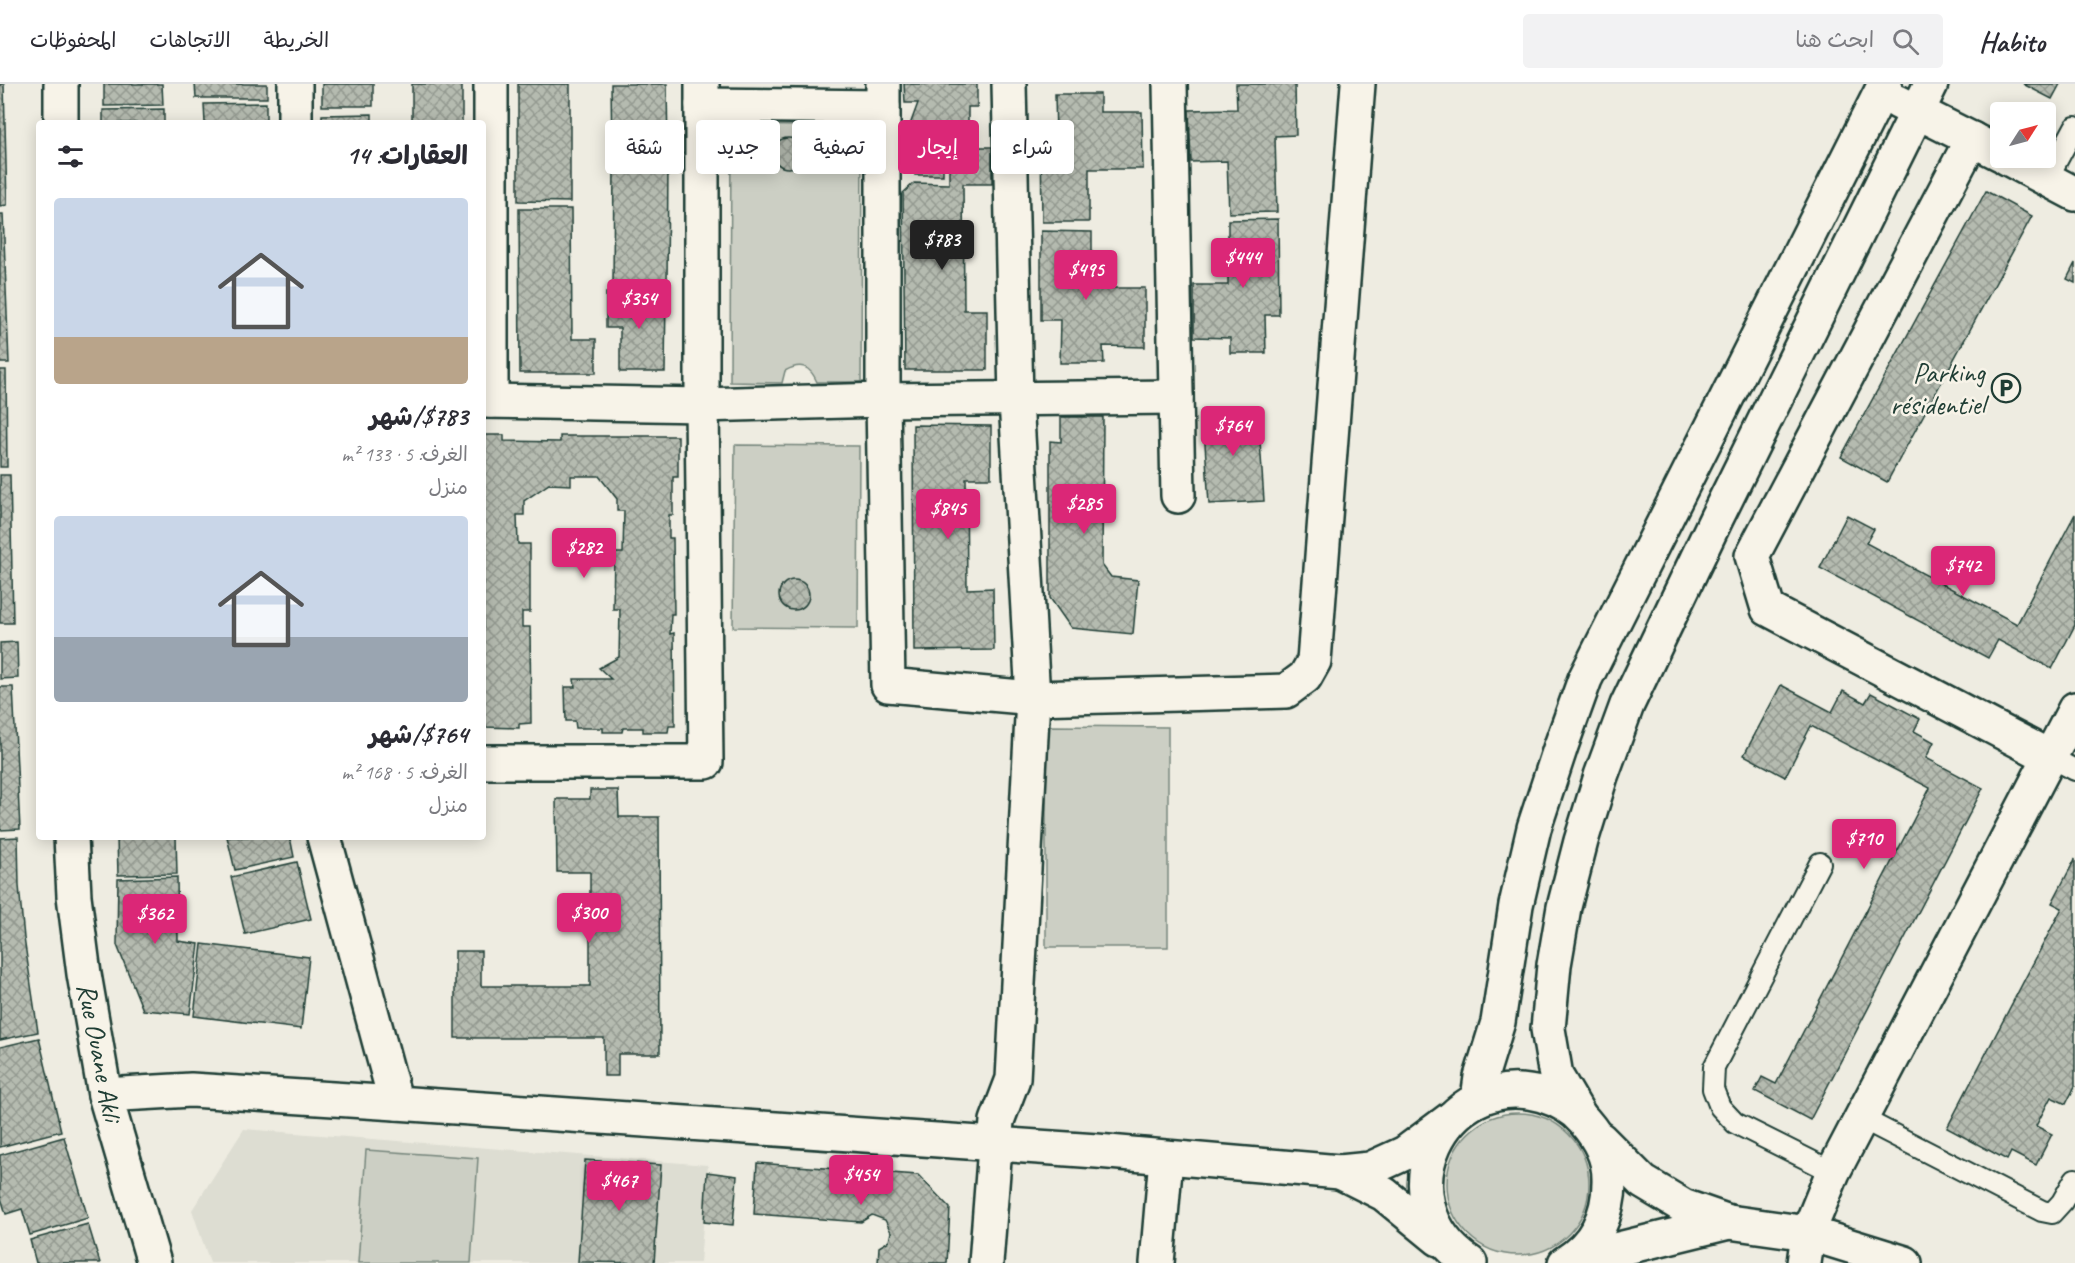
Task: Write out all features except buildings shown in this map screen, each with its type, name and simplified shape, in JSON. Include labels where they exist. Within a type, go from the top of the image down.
[{"type":"street","points":[[61,84],[62,120]]},
{"type":"street","points":[[295,84],[295,120]]},
{"type":"street","points":[[491,84],[487,401],[702,405],[883,400],[1176,397]]},
{"type":"street","points":[[986,1263],[997,1121],[1013,1079],[1033,698],[1016,400],[1009,84]]},
{"type":"street","points":[[1170,84],[1178,496]]},
{"type":"street","points":[[486,762],[706,762],[702,405],[702,95],[883,95],[883,400],[888,686],[1033,698],[1286,691],[1305,677],[1314,662],[1358,84]]},
{"type":"street","points":[[1478,1099],[1481,1077],[1498,1022],[1516,905],[1534,828],[1585,679],[1882,88],[1924,98],[1972,139],[1990,148]]},
{"type":"street","points":[[1567,1262],[1584,1249],[1596,1233],[1605,1214],[1610,1194],[1605,1154],[1556,1076],[1548,1029],[1554,964],[1564,907],[1601,776],[1627,705],[1716,519],[1924,98]]},
{"type":"street","points":[[1972,139],[1752,556],[1768,609],[2062,763]]},
{"type":"street","points":[[2027,168],[2075,194]]},
{"type":"street","points":[[1806,1248],[1833,1172],[1861,1118],[2062,763],[2075,709]]},
{"type":"street","name":"Rue Ouane Akli","points":[[71,840],[74,896],[84,974],[105,1095],[154,1263]]},
{"type":"street","points":[[325,840],[396,1103]]},
{"type":"street","points":[[105,1095],[191,1090],[994,1144],[1340,1172],[1370,1168],[1405,1153],[1478,1099],[1504,1092],[1531,1092],[1557,1099],[1588,1125],[1643,1182],[1683,1206],[1806,1248],[1905,1263]]},
{"type":"street","points":[[1452,1118],[1433,1146],[1426,1164],[1426,1203],[1432,1222],[1442,1238],[1465,1260]]},
{"type":"street","points":[[1157,1263],[1166,1158]]},
{"type":"street","points":[[1340,1172],[1384,1194],[1465,1260]]},
{"type":"street","points":[[1567,1262],[1729,1222]]},
{"type":"lane","points":[[2047,178],[2075,127]]},
{"type":"lane","points":[[1821,863],[1714,1067],[1713,1089],[1720,1107],[1735,1123],[1833,1172]]},
{"type":"lane","points":[[1861,1118],[2042,1211],[2052,1213],[2062,1202],[2075,1179]]},
{"type":"shaded area","points":[[780,126],[792,126],[792,174],[862,174],[861,382],[817,382],[808,369],[800,366],[785,371],[782,383],[730,382],[731,174],[780,174]]},
{"type":"shaded area","points":[[735,445],[859,446],[858,628],[733,627]]},
{"type":"shaded area","points":[[1046,726],[1168,727],[1168,947],[1046,947]]},
{"type":"shaded area","points":[[1518,1113],[1545,1119],[1568,1134],[1583,1157],[1589,1184],[1583,1211],[1568,1234],[1545,1249],[1518,1255],[1491,1249],[1468,1234],[1453,1211],[1447,1184],[1453,1157],[1468,1134],[1491,1119]]},
{"type":"shaded area","points":[[244,1129],[708,1165],[700,1263],[210,1263],[192,1210]]},
{"type":"shaded area","points":[[366,1150],[478,1158],[471,1263],[358,1263]]},
{"type":"place","name":"Parking résidentiel","points":[[2006,388]]}]
